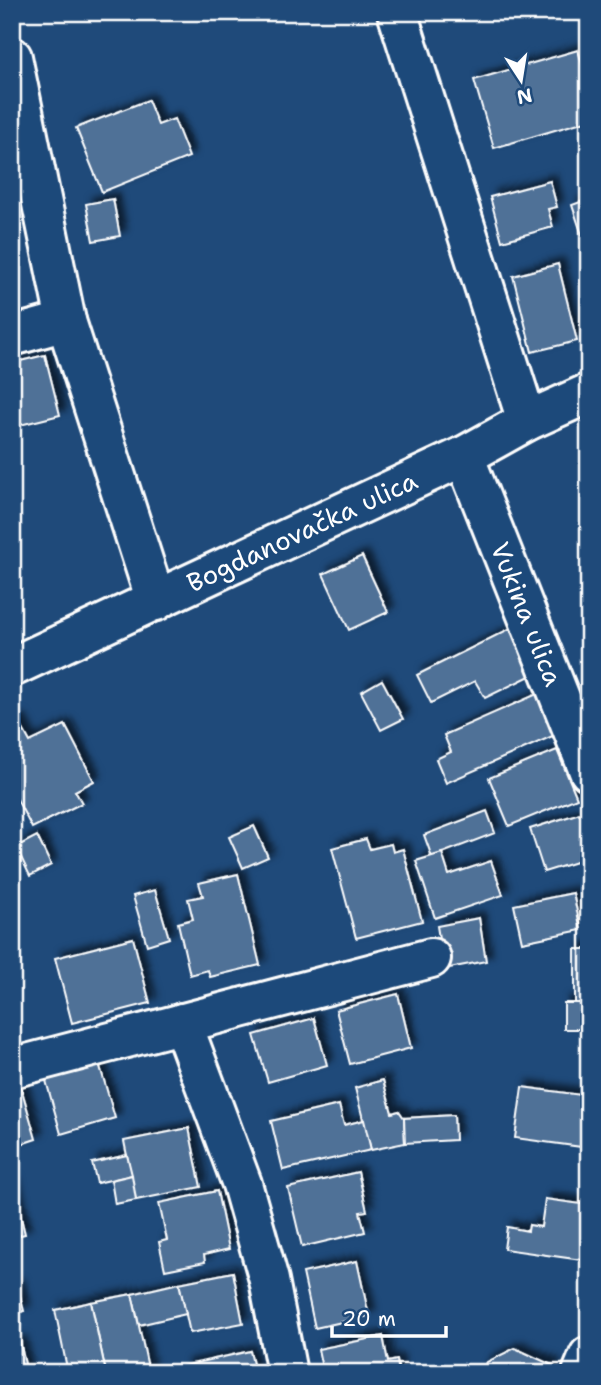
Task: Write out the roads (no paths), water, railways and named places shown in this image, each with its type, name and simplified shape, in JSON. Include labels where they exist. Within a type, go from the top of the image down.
[{"type":"street","points":[[397,12],[527,421]]},
{"type":"street","points":[[12,57],[66,321],[156,601]]},
{"type":"street","points":[[12,336],[66,321]]},
{"type":"street","name":"Bogdanovačka ulica","points":[[12,667],[464,456],[527,421],[589,393]]},
{"type":"street","name":"Vukina ulica","points":[[464,456],[589,771]]},
{"type":"street","points":[[12,1068],[431,958]]},
{"type":"street","points":[[182,1023],[242,1184],[269,1280],[288,1373]]},
{"type":"street","points":[[582,1373],[589,1356]]}]
